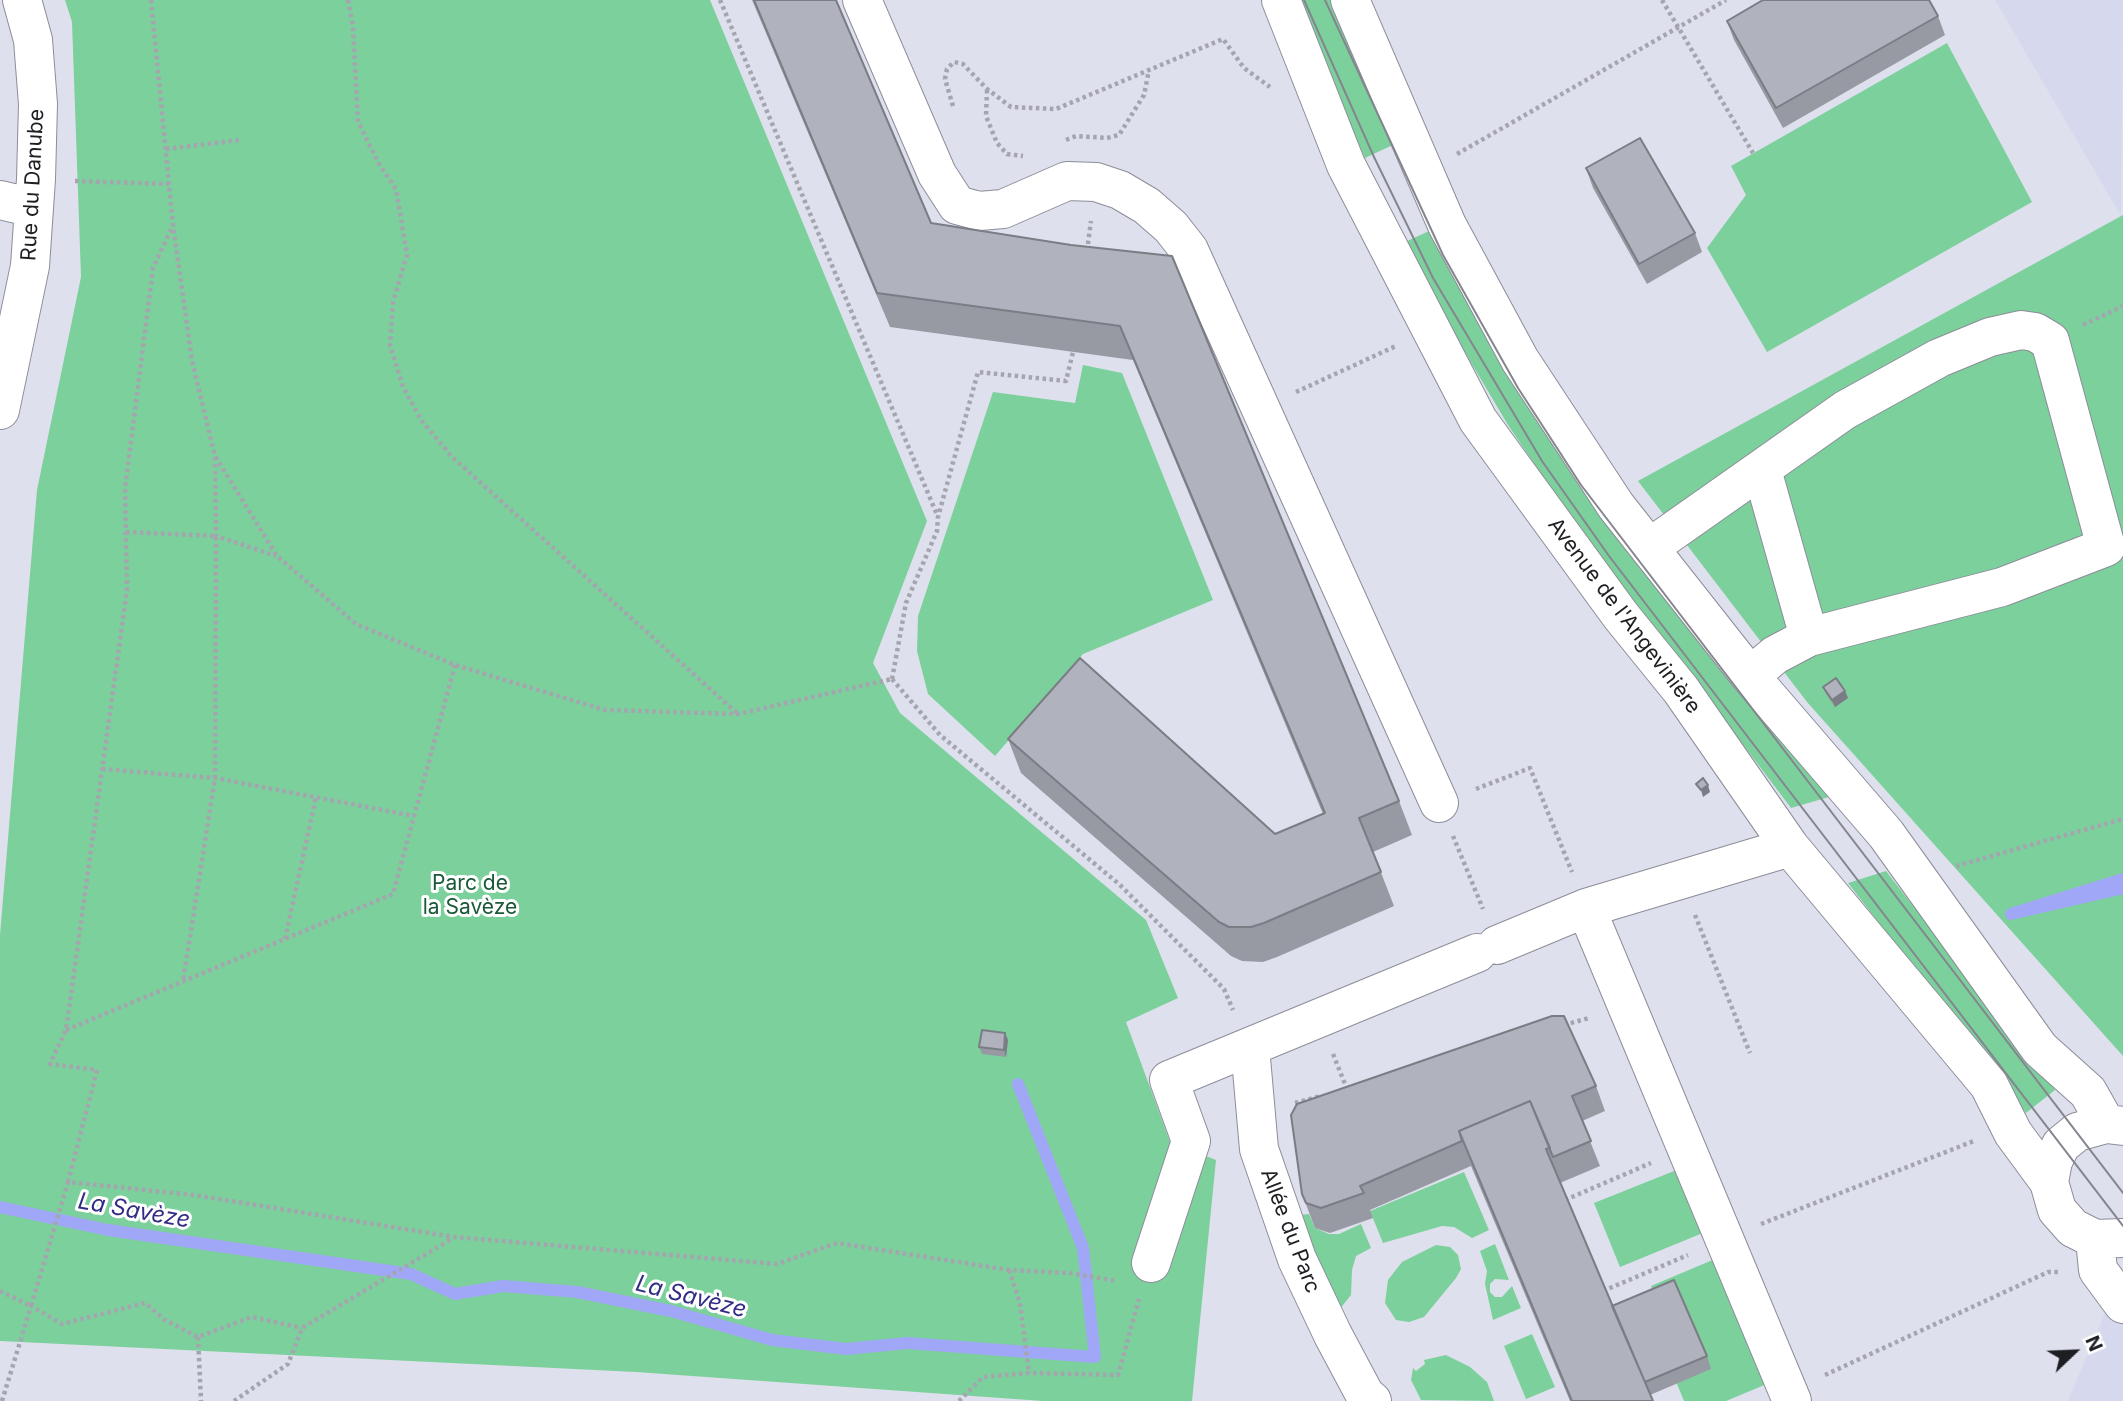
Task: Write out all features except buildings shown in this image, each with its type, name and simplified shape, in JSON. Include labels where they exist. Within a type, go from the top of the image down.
[{"type":"street","name":"Rue du Danube","points":[[0,410],[30,266],[24,196],[38,104],[33,40],[22,0]]},
{"type":"street","points":[[862,0],[937,174],[957,205],[979,211],[1003,209],[1067,181],[1096,182],[1120,190],[1147,206],[1171,227],[1189,250],[1439,803]]},
{"type":"street","name":"Avenue de l'Angevinière","points":[[1281,0],[1346,165],[1478,420],[1621,617],[1681,690],[1790,847],[1989,1085],[2007,1119],[2049,1182],[2052,1198],[2064,1220],[2105,1249]]},
{"type":"street","points":[[1350,0],[1417,161],[1447,225],[1535,383],[1616,506],[1750,676],[1886,834],[2040,1049],[2088,1092],[2114,1125],[2077,1132],[2061,1145],[2053,1161],[2049,1182]]},
{"type":"street","points":[[1649,548],[1845,410],[1939,358],[1990,337],[2021,330],[2035,332],[2050,341],[2106,547],[2002,587],[1809,638],[1775,655],[1750,676]]},
{"type":"street","points":[[1762,470],[1809,638]]},
{"type":"street","points":[[1145,1280],[1191,1141],[1169,1080],[1586,908],[1790,847]]},
{"type":"street","points":[[1586,908],[1687,1147],[1740,1233],[1806,1390]]},
{"type":"street","name":"Allée du Parc","points":[[1250,1047],[1258,1112],[1259,1149],[1297,1259],[1333,1335],[1365,1395],[1372,1401]]},
{"type":"street","points":[[2105,1249],[2123,1304]]},
{"type":"path","points":[[151,0],[173,225],[192,361],[215,456],[215,778],[183,981]]},
{"type":"path","points":[[348,0],[353,27],[358,122],[379,164],[396,189],[407,255],[393,302],[390,345],[403,387],[422,421],[452,457],[738,713]]},
{"type":"path","points":[[720,0],[938,517]]},
{"type":"path","points":[[1662,0],[1676,28],[1753,153]]},
{"type":"path","points":[[1457,154],[1726,0]]},
{"type":"path","points":[[954,109],[945,79],[947,69],[954,62],[963,64],[987,89],[1011,107],[1056,109],[1223,39],[1244,68],[1260,77],[1272,91]]},
{"type":"path","points":[[1056,143],[1076,136],[1107,138],[1119,135],[1144,95],[1149,70]]},
{"type":"path","points":[[987,89],[986,116],[996,143],[1007,154],[1033,155]]},
{"type":"path","points":[[166,149],[239,139]]},
{"type":"path","points":[[24,196],[169,184]]},
{"type":"path","points":[[2,1401],[64,1196],[97,1070],[50,1064],[66,1030],[127,590],[125,489],[153,268],[173,225]]},
{"type":"path","points":[[1262,408],[1432,330]]},
{"type":"path","points":[[892,679],[906,603],[937,531],[938,517],[978,372],[1066,381],[1073,352]]},
{"type":"path","points":[[215,456],[277,556],[356,624],[455,666],[605,710],[738,713],[892,679]]},
{"type":"path","points":[[126,532],[216,536],[277,556]]},
{"type":"path","points":[[66,1030],[393,894],[455,666]]},
{"type":"path","points":[[892,679],[940,735],[1119,884],[1224,989],[1250,1047]]},
{"type":"path","points":[[1487,949],[1439,803],[1530,768],[1586,908]]},
{"type":"path","points":[[102,769],[215,778],[414,816]]},
{"type":"path","points":[[285,939],[316,797]]},
{"type":"path","points":[[1946,868],[2123,819]]},
{"type":"path","points":[[1681,878],[1750,1053]]},
{"type":"path","points":[[1560,1027],[1627,1007]]},
{"type":"path","points":[[1258,1112],[1360,1086]]},
{"type":"path","points":[[1603,1292],[1740,1233],[1972,1143],[2007,1119]]},
{"type":"path","points":[[1565,1199],[1687,1147]]},
{"type":"path","points":[[68,1182],[194,1195],[454,1237],[777,1264],[837,1243],[1009,1270],[1069,1273],[1114,1280]]},
{"type":"path","points":[[234,1401],[288,1364],[302,1328],[454,1237]]},
{"type":"path","points":[[1806,1390],[2048,1272],[2105,1249]]},
{"type":"path","points":[[1009,1270],[1020,1303],[1028,1371]]},
{"type":"path","points":[[959,1401],[983,1377],[1028,1371],[1118,1375],[1145,1280]]},
{"type":"path","points":[[0,1291],[62,1324],[145,1303],[165,1320],[198,1337],[252,1317],[302,1328]]},
{"type":"path","points":[[198,1337],[201,1401]]},
{"type":"shaded area","points":[[1995,0],[2123,0],[2121,216]]},
{"type":"shaded area","points":[[2123,1270],[2123,1401],[2068,1401]]},
{"type":"green space","name":"Parc de la Savèze","points":[[65,0],[710,0],[927,521],[873,663],[900,713],[1146,920],[1178,998],[1126,1022],[1170,1142],[1216,1160],[1192,1401],[1043,1401],[636,1372],[0,1341],[0,935],[37,490],[81,277],[72,22]]},
{"type":"green space","points":[[1295,0],[1335,0],[1397,143],[1365,158]]},
{"type":"green space","points":[[1947,43],[2032,202],[1767,352],[1707,248],[1746,195],[1731,166]]},
{"type":"green space","points":[[2123,215],[2123,1056],[1807,702],[1638,481]]},
{"type":"green space","points":[[1438,227],[1829,797],[1791,808],[1569,515],[1508,425],[1438,307],[1405,242]]},
{"type":"green space","points":[[1083,365],[1122,373],[1213,600],[1083,654],[995,756],[928,694],[917,651],[918,616],[993,392],[1075,403]]},
{"type":"green space","points":[[1886,871],[2055,1090],[2026,1113],[1848,883]]},
{"type":"green space","points":[[1684,1167],[1710,1230],[1620,1267],[1594,1203]]},
{"type":"green space","points":[[1464,1172],[1489,1230],[1472,1238],[1454,1227],[1442,1226],[1383,1243],[1370,1211]]},
{"type":"green space","points":[[1309,1214],[1315,1228],[1329,1234],[1339,1234],[1361,1224],[1371,1248],[1356,1256],[1352,1270],[1351,1295],[1339,1310],[1292,1216]]},
{"type":"green space","points":[[1495,1244],[1509,1280],[1495,1279],[1490,1284],[1490,1292],[1495,1297],[1502,1297],[1512,1286],[1521,1308],[1493,1320],[1485,1284],[1487,1271],[1480,1251]]},
{"type":"green space","points":[[1436,1245],[1450,1247],[1458,1255],[1461,1269],[1424,1317],[1409,1322],[1396,1320],[1385,1303],[1388,1280],[1402,1262]]},
{"type":"green space","points":[[1722,1256],[1774,1381],[1726,1401],[1684,1401],[1677,1384],[1658,1302],[1651,1286]]},
{"type":"green space","points":[[1532,1334],[1555,1387],[1526,1399],[1504,1346]]},
{"type":"green space","points":[[1446,1355],[1470,1367],[1487,1382],[1494,1401],[1421,1400],[1411,1380],[1413,1368],[1416,1371],[1425,1364],[1424,1360]]},
{"type":"waterway","points":[[2123,879],[2011,914],[2123,888]]},
{"type":"waterway","name":"La Savèze","points":[[0,1207],[108,1230],[411,1274],[455,1294],[503,1286],[577,1292],[671,1311],[772,1340],[846,1349],[907,1343],[1095,1357],[1083,1248],[1018,1084]]},
{"type":"tram line","points":[[1304,0],[1374,157],[1433,278],[1542,461],[1609,556],[2123,1226]]},
{"type":"tram line","points":[[1325,0],[1443,255],[1518,388],[1581,485],[2123,1193]]}]
